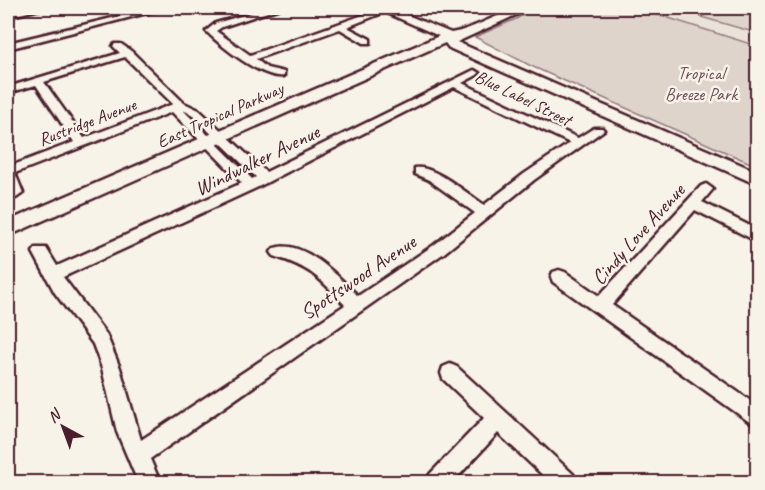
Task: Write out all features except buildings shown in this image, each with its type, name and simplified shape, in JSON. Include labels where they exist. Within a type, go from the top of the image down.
[{"type":"main road","name":"East Tropical Parkway","points":[[448,37],[454,31],[509,8]]},
{"type":"main road","name":"East Tropical Parkway","points":[[8,229],[448,37],[464,35],[526,8]]},
{"type":"main road","points":[[384,9],[448,37],[453,45],[532,81],[550,86],[758,179]]},
{"type":"street","points":[[8,15],[40,8]]},
{"type":"street","points":[[8,46],[162,8]]},
{"type":"street","points":[[276,8],[214,27],[210,31],[264,70],[281,74]]},
{"type":"street","points":[[248,59],[384,9]]},
{"type":"street","points":[[340,26],[367,41]]},
{"type":"street","points":[[118,46],[179,102],[177,111],[265,178]]},
{"type":"street","points":[[8,90],[128,53]]},
{"type":"street","name":"Windwalker Avenue","points":[[53,275],[251,185],[474,73]]},
{"type":"street","points":[[38,81],[81,143]]},
{"type":"street","name":"Blue Label Street","points":[[454,83],[577,142]]},
{"type":"street","name":"Rustridge Avenue","points":[[8,172],[179,106]]},
{"type":"street","name":"Spottswood Avenue","points":[[137,455],[439,249],[577,142],[598,130]]},
{"type":"street","points":[[214,140],[251,185]]},
{"type":"street","points":[[420,171],[434,177],[484,212]]},
{"type":"street","points":[[8,172],[16,193]]},
{"type":"street","name":"Cindy Love Avenue","points":[[600,307],[706,189]]},
{"type":"street","points":[[694,204],[758,237]]},
{"type":"street","points":[[41,252],[53,275],[100,340],[111,368],[127,432],[149,483]]},
{"type":"street","points":[[279,252],[291,253],[315,264],[356,306]]},
{"type":"street","points":[[559,277],[758,418]]},
{"type":"street","points":[[450,373],[565,483]]},
{"type":"street","points":[[438,483],[498,418]]},
{"type":"shaded area","points":[[637,8],[757,8],[757,46]]},
{"type":"green space","name":"Tropical Breeze Park","points":[[535,8],[637,8],[757,46],[757,166],[531,66],[475,37]]},
{"type":"green space","points":[[715,8],[757,8],[757,29],[753,32],[701,17]]}]
